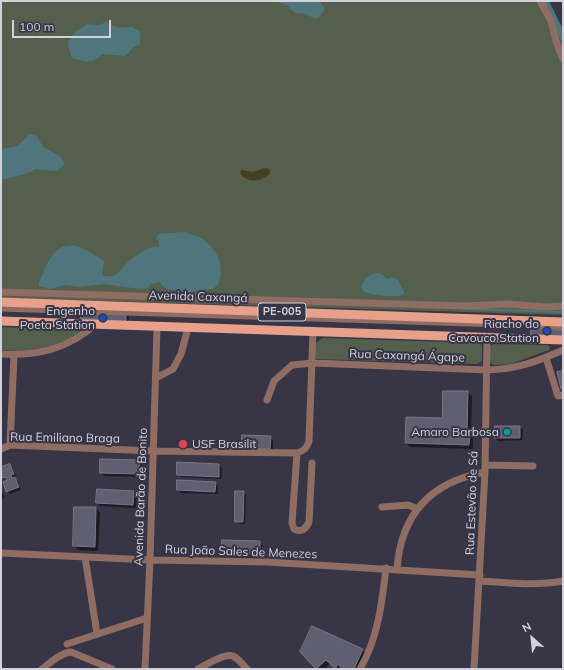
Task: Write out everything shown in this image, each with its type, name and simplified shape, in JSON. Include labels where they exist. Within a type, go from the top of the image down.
[{"type":"main road","name":"Avenida Caxangá","points":[[1,302],[563,322]]},
{"type":"main road","name":"PE-005","points":[[1,321],[563,340]]},
{"type":"street","points":[[540,1],[551,21],[556,41],[563,59]]},
{"type":"street","points":[[1,292],[465,306],[508,304],[545,307],[563,306]]},
{"type":"street","points":[[1,308],[563,327]]},
{"type":"street","points":[[1,317],[563,337]]},
{"type":"street","points":[[1,354],[33,354],[56,348],[86,333],[96,324]]},
{"type":"street","name":"Avenida Barão de Bonito","points":[[145,669],[158,327]]},
{"type":"street","points":[[156,378],[173,369],[181,354],[188,328]]},
{"type":"street","points":[[312,463],[308,522],[304,530],[298,531],[294,529],[292,522],[297,453],[305,450],[309,441],[313,332]]},
{"type":"street","name":"Rua Estevão de Sá","points":[[474,669],[485,469],[487,338]]},
{"type":"street","name":"Rua Caxangá Ágape","points":[[267,400],[274,381],[292,364],[313,363],[487,370],[508,369],[546,358],[563,350]]},
{"type":"street","points":[[10,445],[14,355]]},
{"type":"street","points":[[546,358],[558,396],[563,395]]},
{"type":"street","name":"Rua Emiliano Braga","points":[[1,449],[10,445],[153,451],[297,453]]},
{"type":"street","points":[[397,569],[398,553],[408,523],[428,498],[454,480],[485,469],[533,466]]},
{"type":"street","points":[[382,506],[408,504],[418,509]]},
{"type":"street","name":"Rua João Sales de Menezes","points":[[1,553],[150,560],[267,562],[386,568],[531,583],[548,583],[563,580]]},
{"type":"street","points":[[85,557],[97,634]]},
{"type":"street","points":[[360,669],[366,660],[376,631],[386,568]]},
{"type":"street","points":[[67,644],[147,618]]},
{"type":"street","points":[[42,669],[58,656],[71,652],[112,669]]},
{"type":"street","points":[[198,669],[221,657],[229,656],[233,656],[247,669]]},
{"type":"shaded area","points":[[1,1],[547,1],[563,30],[563,315],[1,298]]},
{"type":"shaded area","points":[[276,1],[320,1],[324,7],[324,10],[320,17],[315,19],[306,14],[295,13],[288,6]]},
{"type":"shaded area","points":[[106,22],[118,28],[132,27],[139,31],[140,45],[133,48],[125,56],[103,54],[95,60],[89,62],[72,58],[68,42],[76,31],[88,24],[99,25]]},
{"type":"shaded area","points":[[30,134],[37,136],[43,147],[60,156],[65,164],[57,171],[36,169],[25,174],[1,179],[1,149],[17,146]]},
{"type":"shaded area","points":[[184,232],[199,237],[205,241],[218,256],[221,275],[218,284],[213,289],[198,290],[190,293],[168,289],[163,287],[160,282],[150,284],[148,288],[140,289],[104,284],[79,287],[66,285],[49,289],[39,286],[39,282],[47,264],[54,253],[61,248],[74,246],[89,252],[104,261],[102,275],[110,276],[116,274],[128,262],[143,252],[151,248],[159,247],[159,242],[156,239],[158,234]]},
{"type":"shaded area","points":[[372,274],[382,274],[387,279],[392,277],[398,280],[404,292],[403,295],[388,296],[364,292],[361,288],[365,280]]},
{"type":"shaded area","points":[[1,327],[83,330],[64,341],[44,348],[1,350]]},
{"type":"shaded area","points":[[323,338],[479,343],[482,346],[482,361],[477,364],[316,359],[316,344]]},
{"type":"shaded area","points":[[494,344],[547,345],[550,347],[549,350],[511,364],[494,365],[489,362],[490,346]]},
{"type":"sand","points":[[264,168],[269,169],[270,173],[259,180],[247,179],[240,173],[242,170],[253,172]]},
{"type":"building","name":"Engenho Poeta Station","points":[[81,311],[126,313],[126,321],[81,319]]},
{"type":"building","name":"Riacho do Cavouco Station","points":[[531,327],[563,327],[563,336],[531,335]]},
{"type":"building","points":[[563,371],[563,389],[561,389],[557,372]]},
{"type":"building","points":[[443,391],[468,391],[467,434],[470,434],[469,445],[405,443],[406,417],[442,418]]},
{"type":"building","name":"Amaro Barbosa","points":[[495,426],[520,426],[520,438],[494,438]]},
{"type":"building","points":[[242,435],[271,436],[270,449],[242,448]]},
{"type":"building","points":[[100,459],[140,460],[139,474],[100,473]]},
{"type":"building","points":[[177,462],[219,464],[219,477],[177,475]]},
{"type":"building","points":[[10,464],[14,474],[11,475],[12,478],[15,477],[19,487],[6,492],[3,482],[7,480],[5,477],[2,478],[1,467]]},
{"type":"building","points":[[177,480],[216,482],[215,492],[177,490]]},
{"type":"building","points":[[97,489],[134,491],[133,505],[96,503]]},
{"type":"building","points":[[235,491],[244,491],[243,522],[235,522]]},
{"type":"building","points":[[74,507],[96,507],[95,547],[73,546]]},
{"type":"building","points":[[222,540],[260,541],[260,554],[222,554]]},
{"type":"building","points":[[312,626],[363,649],[354,669],[342,669],[338,664],[335,669],[326,660],[316,669],[300,652]]},
{"type":"waterway","points":[[545,1],[563,37]]},
{"type":"waterway","points":[[467,309],[563,312]]},
{"type":"place","name":"Engenho Poeta Station","points":[[103,318]]},
{"type":"place","name":"Riacho do Cavouco Station","points":[[547,331]]},
{"type":"place","name":"Amaro Barbosa","points":[[507,432]]},
{"type":"place","name":"USF Brasilit","points":[[183,444]]}]
